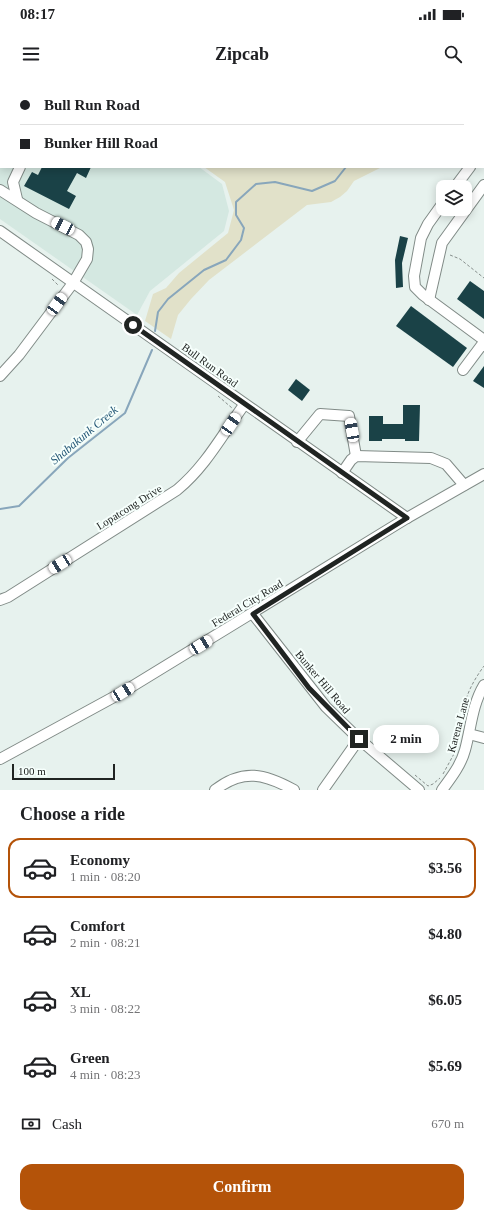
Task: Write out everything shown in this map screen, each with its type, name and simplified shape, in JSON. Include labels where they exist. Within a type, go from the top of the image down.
[{"type":"street","points":[[0,189],[13,182],[20,168]]},
{"type":"street","points":[[460,180],[469,168]]},
{"type":"street","points":[[13,182],[17,199]]},
{"type":"street","points":[[429,300],[442,243],[484,185]]},
{"type":"street","points":[[0,189],[36,213],[79,235],[86,242],[88,249],[87,259],[73,283],[20,355],[0,376]]},
{"type":"street","points":[[436,213],[421,238],[414,276],[415,287],[429,300],[484,341],[463,370]]},
{"type":"street","name":"Bull Run Road","points":[[0,230],[241,409],[297,442],[407,518]]},
{"type":"street","name":"Lopatcong Drive","points":[[0,600],[8,597],[177,490],[199,470],[241,409]]},
{"type":"street","points":[[297,442],[320,414],[349,416],[356,456]]},
{"type":"street","points":[[342,474],[351,460],[356,456],[431,458],[446,464],[464,485]]},
{"type":"street","name":"Federal City Road","points":[[0,760],[123,692],[253,614],[407,518],[484,474]]},
{"type":"street","name":"Bunker Hill Road","points":[[253,614],[309,688],[359,739],[424,788]]},
{"type":"street","name":"Karena Lane","points":[[442,790],[459,765],[469,734],[476,700],[484,685]]},
{"type":"street","points":[[469,734],[484,738]]},
{"type":"street","points":[[323,790],[359,739]]},
{"type":"street","points":[[215,790],[231,780],[240,777],[258,775],[276,780],[294,790]]},
{"type":"path","points":[[450,255],[460,259],[484,278]]},
{"type":"path","points":[[51,278],[66,292]]},
{"type":"path","points":[[217,395],[241,409]]},
{"type":"path","points":[[463,718],[463,706],[477,676],[484,666]]},
{"type":"path","points":[[424,788],[433,784],[440,777],[457,747]]},
{"type":"shaded area","points":[[0,168],[200,168],[222,184],[229,211],[224,231],[150,291],[137,315],[0,219]]},
{"type":"green space","points":[[205,168],[380,168],[354,181],[347,191],[331,202],[307,205],[209,280],[178,315],[171,339],[145,321],[153,294],[166,288],[179,273],[228,233],[234,210],[225,182]]},
{"type":"building","points":[[42,168],[91,168],[86,178],[77,173],[67,191],[76,196],[69,209],[24,186],[32,172],[38,175]]},
{"type":"building","points":[[400,236],[408,238],[402,263],[403,287],[396,288],[395,260]]},
{"type":"building","points":[[470,281],[484,291],[484,319],[457,299]]},
{"type":"building","points":[[411,306],[467,348],[453,367],[396,326]]},
{"type":"building","points":[[484,366],[484,388],[473,381]]},
{"type":"building","points":[[296,379],[310,390],[302,401],[288,390]]},
{"type":"building","points":[[403,405],[420,405],[419,441],[405,441],[405,439],[382,439],[382,441],[369,441],[369,416],[383,416],[383,424],[403,424]]},
{"type":"waterway","name":"Shabakunk Creek","points":[[155,331],[158,312],[168,299],[204,270],[226,260],[241,240],[244,228],[236,215],[236,202],[256,184],[275,182],[312,191],[335,181],[345,168]]},
{"type":"waterway","name":"Shabakunk Creek","points":[[0,509],[19,506],[68,458],[125,413],[152,350]]},
{"type":"route","points":[[133,325],[407,518],[253,614],[309,688],[359,739]]}]
